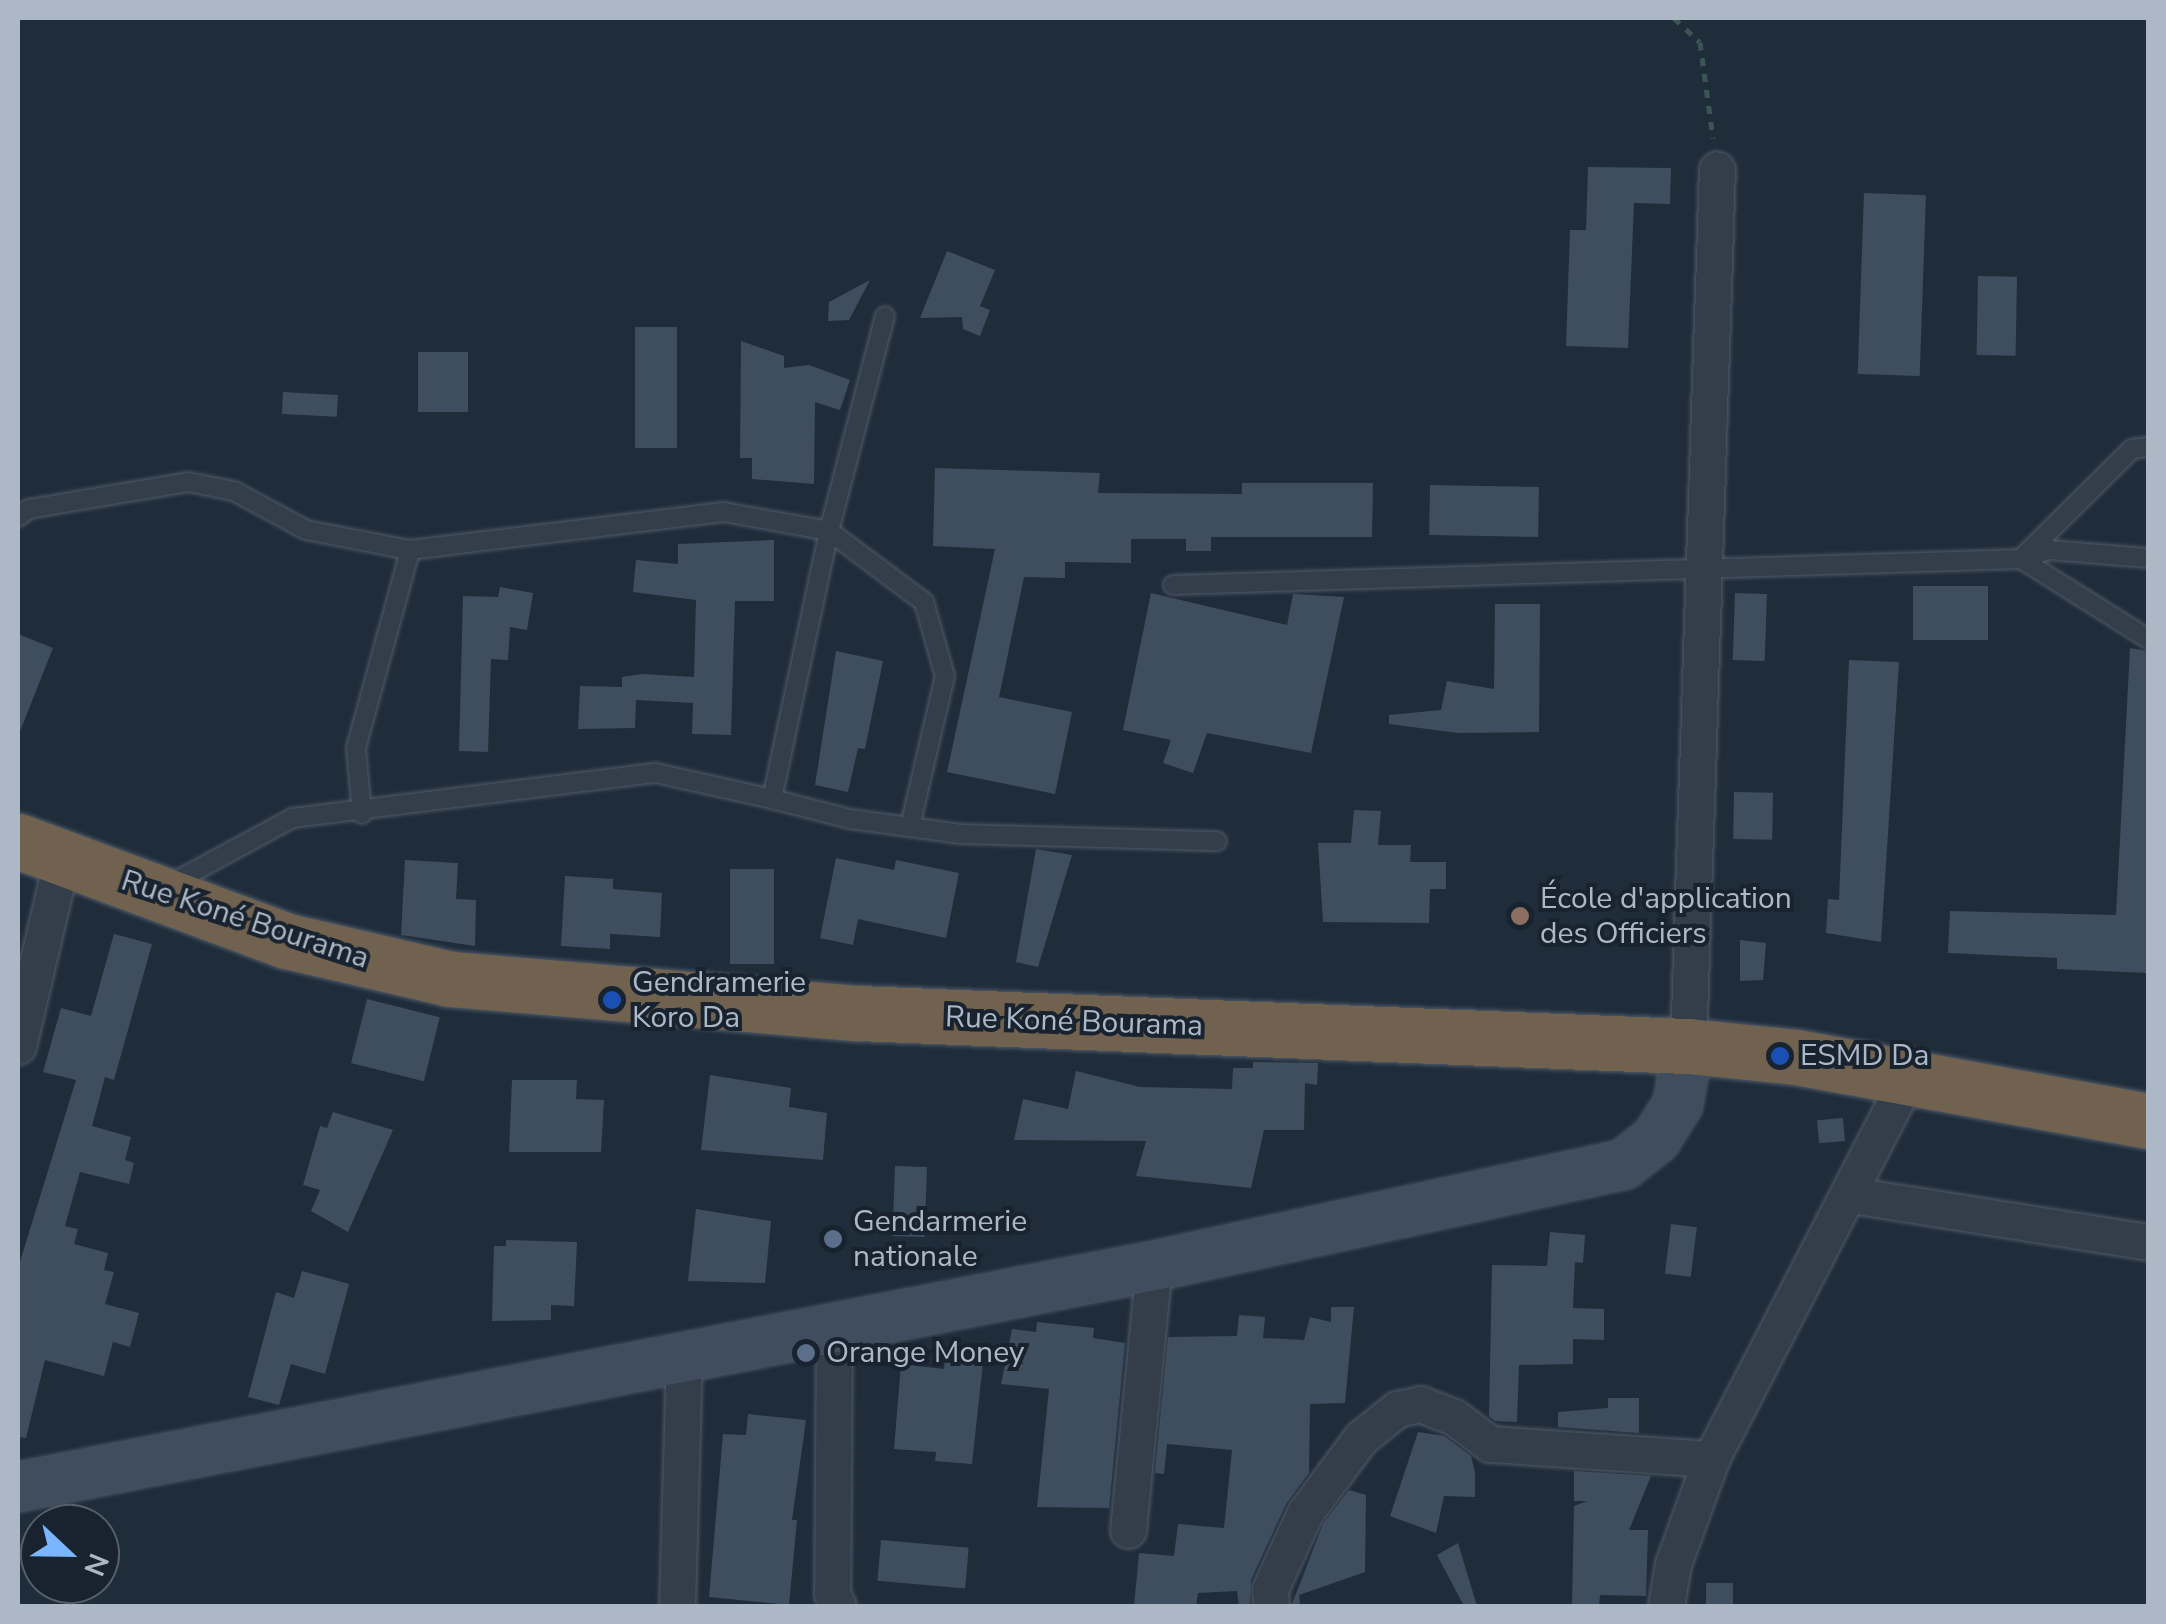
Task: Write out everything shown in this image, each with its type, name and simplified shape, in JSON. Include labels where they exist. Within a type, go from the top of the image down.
[{"type":"highway","name":"Rue Koné Bourama","points":[[40,850],[368,963],[566,994],[858,1013],[1688,1046],[1908,1077],[2148,1121]]},
{"type":"street","points":[[18,1487],[1154,1266],[1623,1165],[1656,1139],[1678,1104],[1688,1046],[1699,570],[1717,169]]},
{"type":"street","points":[[18,1046],[40,850]]},
{"type":"street","points":[[1666,1606],[1673,1564],[1710,1459],[1851,1195],[1908,1077]]},
{"type":"street","points":[[1851,1195],[2148,1242]]},
{"type":"street","points":[[1128,1530],[1154,1266]]},
{"type":"street","points":[[834,1328],[832,1594],[838,1606]]},
{"type":"street","points":[[677,1606],[684,1358]]},
{"type":"street","points":[[1271,1606],[1270,1589],[1305,1513],[1361,1438],[1397,1410],[1420,1404],[1454,1417],[1490,1444],[1710,1459]]},
{"type":"lane","points":[[772,798],[829,531],[885,316]]},
{"type":"lane","points":[[2021,559],[2132,450],[2148,447]]},
{"type":"lane","points":[[18,517],[29,509],[188,482],[234,491],[306,530],[410,550],[724,512],[829,531],[924,602],[944,676],[910,827]]},
{"type":"lane","points":[[362,814],[356,748],[410,550]]},
{"type":"lane","points":[[1173,585],[2021,559],[2049,550],[2148,558]]},
{"type":"lane","points":[[2021,559],[2148,639]]},
{"type":"lane","points":[[155,892],[293,818],[362,814],[656,773],[910,827],[1216,841]]},
{"type":"path","points":[[1674,18],[1700,42],[1717,169]]},
{"type":"building","points":[[1588,167],[1671,168],[1670,204],[1634,203],[1628,348],[1566,346],[1570,230],[1586,230]]},
{"type":"building","points":[[1864,193],[1926,195],[1920,376],[1858,374]]},
{"type":"building","points":[[947,251],[995,270],[980,306],[990,310],[980,336],[963,329],[962,317],[920,318]]},
{"type":"building","points":[[1978,276],[2017,277],[2016,356],[1977,355]]},
{"type":"building","points":[[870,280],[849,320],[828,321],[829,302]]},
{"type":"building","points":[[635,327],[677,327],[677,448],[635,448]]},
{"type":"building","points":[[741,341],[784,356],[784,368],[809,365],[850,380],[840,410],[815,402],[814,484],[752,479],[752,458],[740,458]]},
{"type":"building","points":[[418,352],[468,352],[468,412],[418,412]]},
{"type":"building","points":[[283,392],[338,395],[337,417],[282,414]]},
{"type":"building","points":[[935,468],[1100,473],[1098,493],[1242,494],[1242,483],[1373,483],[1372,537],[1211,537],[1211,551],[1186,551],[1186,539],[1131,539],[1131,563],[1065,562],[1065,578],[1024,577],[999,697],[1072,712],[1055,794],[947,772],[995,549],[933,546]]},
{"type":"building","points":[[1430,485],[1539,487],[1538,537],[1429,535]]},
{"type":"building","points":[[774,540],[774,601],[735,601],[731,735],[692,734],[693,703],[636,700],[635,728],[578,729],[580,686],[622,687],[622,677],[642,674],[694,677],[696,600],[633,592],[636,560],[678,564],[678,544]]},
{"type":"building","points":[[1913,586],[1988,586],[1988,640],[1913,640]]},
{"type":"building","points":[[500,587],[533,593],[527,630],[510,627],[508,660],[491,659],[488,752],[459,751],[463,596],[498,597]]},
{"type":"building","points":[[1151,593],[1287,625],[1293,594],[1344,597],[1311,753],[1207,733],[1193,773],[1163,763],[1171,740],[1123,730]]},
{"type":"building","points":[[1735,593],[1767,594],[1765,661],[1733,660]]},
{"type":"building","points":[[1495,604],[1540,604],[1539,732],[1458,733],[1389,724],[1389,715],[1441,710],[1447,681],[1494,689]]},
{"type":"building","points":[[18,634],[53,648],[19,734],[18,733]]},
{"type":"building","points":[[2130,648],[2148,651],[2148,973],[2057,969],[2057,958],[1948,953],[1950,911],[2116,915]]},
{"type":"building","points":[[836,651],[883,661],[865,749],[858,748],[848,792],[815,785]]},
{"type":"building","points":[[1849,660],[1899,662],[1881,942],[1826,933],[1828,899],[1839,900]]},
{"type":"building","points":[[1734,792],[1773,793],[1772,840],[1733,839]]},
{"type":"building","points":[[1354,810],[1381,811],[1378,845],[1411,845],[1410,862],[1446,862],[1446,889],[1430,889],[1429,923],[1323,922],[1318,843],[1351,843]]},
{"type":"building","points":[[1036,849],[1072,855],[1038,967],[1016,962]]},
{"type":"building","points":[[836,858],[894,870],[896,860],[959,873],[946,938],[858,919],[853,945],[820,938]]},
{"type":"building","points":[[405,860],[458,863],[456,899],[476,900],[475,946],[401,935]]},
{"type":"building","points":[[730,869],[774,869],[774,964],[730,964]]},
{"type":"building","points":[[565,876],[613,879],[613,889],[662,893],[660,937],[610,934],[610,949],[561,946]]},
{"type":"building","points":[[114,934],[152,944],[114,1080],[105,1077],[92,1126],[131,1137],[125,1160],[134,1163],[129,1184],[80,1172],[65,1226],[78,1229],[74,1244],[108,1253],[104,1270],[114,1272],[105,1304],[139,1313],[130,1347],[113,1342],[104,1376],[45,1360],[26,1438],[18,1437],[18,1268],[76,1080],[43,1072],[61,1008],[91,1016]]},
{"type":"building","points":[[1740,940],[1766,943],[1763,980],[1740,981]]},
{"type":"building","points":[[367,999],[440,1017],[424,1081],[351,1063]]},
{"type":"building","points":[[1253,1062],[1318,1063],[1317,1085],[1305,1083],[1304,1130],[1264,1130],[1251,1188],[1136,1176],[1146,1141],[1014,1140],[1023,1099],[1068,1109],[1076,1071],[1140,1087],[1232,1089],[1233,1068],[1253,1068]]},
{"type":"building","points":[[710,1075],[791,1088],[789,1107],[827,1113],[823,1160],[701,1150]]},
{"type":"building","points":[[512,1080],[577,1080],[576,1099],[604,1100],[601,1152],[509,1152]]},
{"type":"building","points":[[333,1112],[393,1130],[348,1232],[311,1211],[320,1190],[303,1185],[320,1126],[327,1128]]},
{"type":"building","points":[[1843,1118],[1845,1141],[1819,1143],[1817,1120]]},
{"type":"building","points":[[895,1166],[927,1167],[925,1237],[893,1236]]},
{"type":"building","points":[[696,1209],[771,1221],[765,1283],[688,1281]]},
{"type":"building","points":[[1671,1224],[1697,1227],[1691,1277],[1665,1274]]},
{"type":"building","points":[[1550,1232],[1585,1235],[1583,1263],[1575,1262],[1573,1308],[1604,1309],[1604,1340],[1573,1339],[1573,1364],[1519,1365],[1517,1422],[1495,1421],[1489,1416],[1492,1265],[1547,1266]]},
{"type":"building","points":[[506,1240],[577,1242],[574,1306],[551,1305],[551,1320],[492,1321],[494,1246],[506,1246]]},
{"type":"building","points":[[302,1271],[349,1284],[325,1374],[291,1364],[279,1405],[248,1397],[276,1292],[294,1298]]},
{"type":"building","points":[[1331,1307],[1354,1307],[1345,1403],[1310,1404],[1309,1473],[1286,1504],[1251,1580],[1250,1606],[1239,1606],[1237,1591],[1198,1593],[1196,1606],[1134,1606],[1139,1553],[1174,1556],[1178,1524],[1224,1528],[1232,1450],[1167,1444],[1164,1474],[1155,1473],[1168,1337],[1237,1336],[1239,1315],[1265,1317],[1263,1338],[1304,1340],[1310,1317],[1331,1322]]},
{"type":"building","points":[[1037,1322],[1094,1328],[1093,1338],[1125,1343],[1109,1508],[1037,1507],[1049,1389],[1001,1384],[1012,1329],[1036,1332]]},
{"type":"building","points":[[945,1359],[983,1363],[972,1464],[935,1461],[936,1452],[894,1449],[901,1364],[944,1369]]},
{"type":"building","points":[[1608,1398],[1639,1398],[1639,1433],[1558,1427],[1558,1412],[1608,1408]]},
{"type":"building","points":[[748,1414],[806,1420],[792,1520],[797,1520],[789,1605],[709,1597],[723,1434],[746,1435]]},
{"type":"building","points":[[1418,1432],[1444,1436],[1471,1456],[1475,1472],[1475,1497],[1444,1496],[1436,1533],[1390,1516]]},
{"type":"building","points":[[1574,1471],[1651,1476],[1629,1530],[1648,1530],[1646,1596],[1600,1595],[1599,1606],[1572,1606],[1574,1506],[1587,1501],[1574,1501]]},
{"type":"building","points":[[1349,1490],[1366,1495],[1365,1572],[1299,1595],[1300,1604],[1292,1604],[1323,1524]]},
{"type":"building","points":[[881,1540],[969,1548],[965,1589],[877,1581]]},
{"type":"building","points":[[1458,1543],[1477,1606],[1464,1606],[1437,1555]]},
{"type":"building","points":[[1706,1583],[1733,1583],[1733,1606],[1706,1606]]},
{"type":"place","name":"École d'application des Officiers","points":[[1520,916]]},
{"type":"place","name":"Gendramerie Koro Da","points":[[612,1000]]},
{"type":"place","name":"ESMD Da","points":[[1780,1056]]},
{"type":"place","name":"Gendarmerie nationale","points":[[833,1239]]},
{"type":"place","name":"Orange Money","points":[[806,1353]]}]
